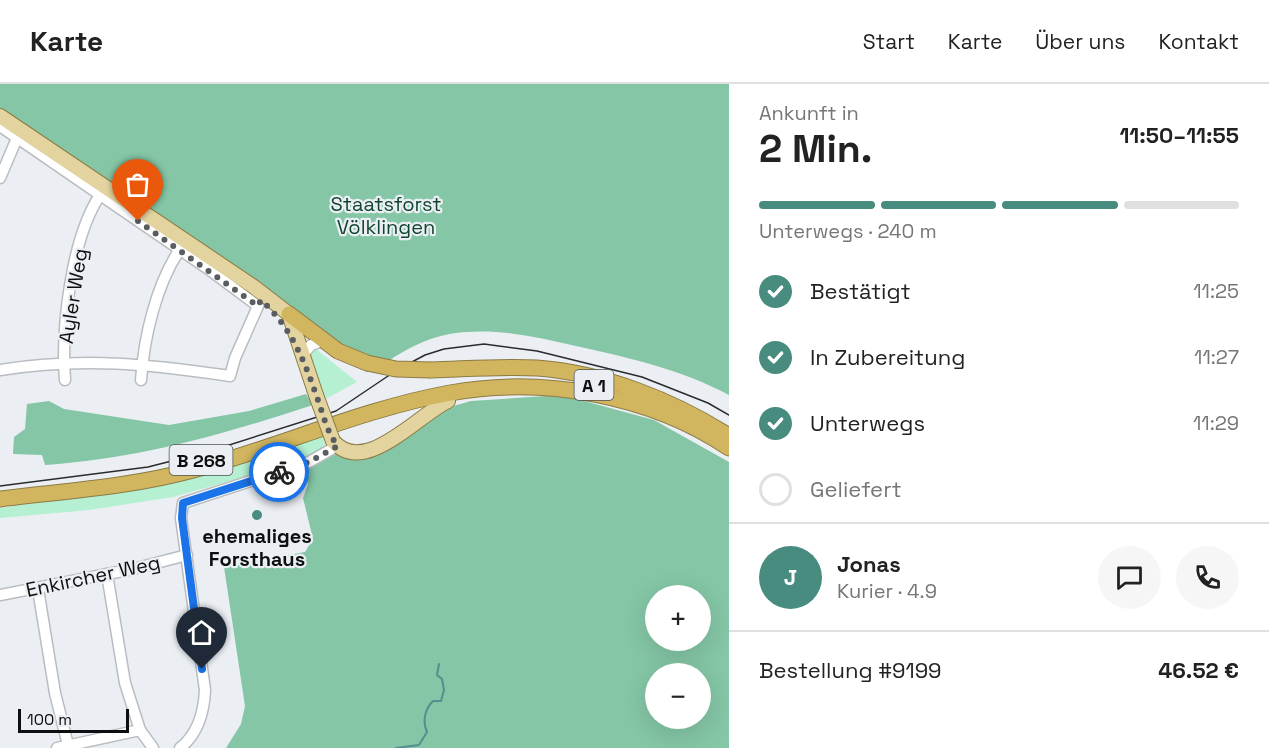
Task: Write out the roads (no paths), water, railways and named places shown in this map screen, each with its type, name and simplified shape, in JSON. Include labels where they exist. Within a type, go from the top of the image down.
[{"type":"highway","points":[[289,314],[322,341],[345,355],[367,363],[396,369],[535,368],[568,372],[628,388],[671,407]]},
{"type":"highway","name":"A 1","points":[[515,378],[590,384],[671,407],[729,436]]},
{"type":"highway","name":"B 268","points":[[0,491],[163,470],[208,458],[380,401],[446,386],[515,378]]},
{"type":"highway","points":[[448,401],[497,388]]},
{"type":"highway","name":"A 1","points":[[497,388],[567,390],[610,397],[670,418],[729,448]]},
{"type":"highway","name":"B 268","points":[[0,499],[165,477],[221,462],[382,409],[461,391],[497,388]]},
{"type":"main road","points":[[0,116],[254,287],[289,314],[335,443],[357,453],[374,450],[448,401]]},
{"type":"main road","points":[[217,264],[286,325],[303,356]]},
{"type":"street","points":[[0,126],[259,303],[235,358],[230,376],[142,363],[104,361],[0,370]]},
{"type":"street","points":[[0,178],[17,138]]},
{"type":"street","name":"Ayler Weg","points":[[65,380],[63,364],[65,326],[74,268],[93,206],[100,195]]},
{"type":"street","points":[[141,380],[142,363],[158,301],[180,249]]},
{"type":"street","points":[[303,356],[311,345],[322,341]]},
{"type":"street","points":[[180,748],[190,737],[201,718],[205,690],[181,507],[187,500],[309,462],[335,443]]},
{"type":"street","name":"Enkircher Weg","points":[[0,595],[38,589],[186,555]]},
{"type":"street","points":[[107,574],[125,683],[140,730],[153,748]]},
{"type":"street","points":[[38,589],[63,747],[140,730]]},
{"type":"waterway","points":[[396,748],[419,745],[427,732],[426,711],[433,701],[441,701],[444,690],[442,679],[437,675],[439,664]]},
{"type":"tram line","points":[[0,486],[148,467],[207,452],[336,411],[397,370],[425,355],[444,349],[484,344],[537,351],[642,377],[708,403],[729,415]]},
{"type":"place","name":"ehemaliges Forsthaus","points":[[257,515]]},
{"type":"park label","name":"Staatsforst Völklingen","points":[[386,216]]}]
